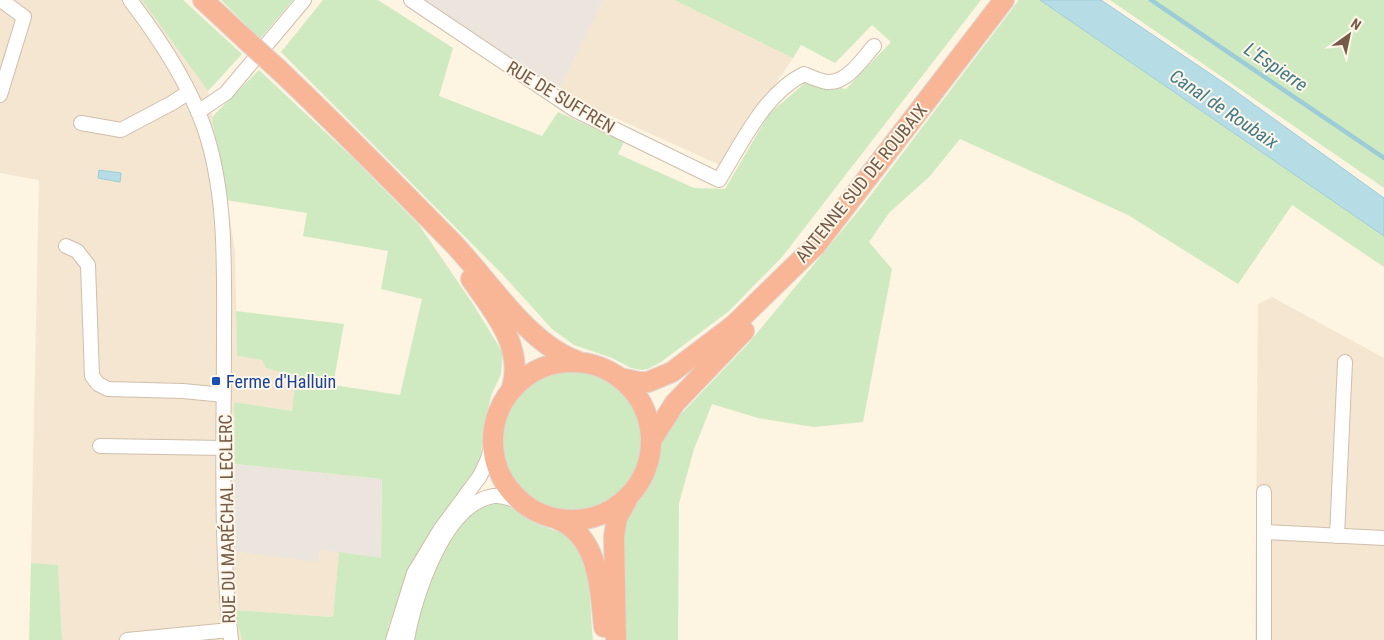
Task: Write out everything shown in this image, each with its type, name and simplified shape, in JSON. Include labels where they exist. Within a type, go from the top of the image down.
[{"type":"highway","points":[[203,0],[378,165],[461,251],[536,336],[556,352],[579,362],[598,366],[620,378],[636,393],[643,405],[650,425],[652,439],[647,469],[617,518],[615,531],[616,640]]},
{"type":"highway","name":"ANTENNE SUD DE ROUBAIX","points":[[620,378],[648,382],[672,372],[734,325],[816,245],[1004,0]]},
{"type":"highway","points":[[424,214],[505,331],[516,361],[512,388]]},
{"type":"highway","points":[[652,439],[674,403],[782,290],[816,245]]},
{"type":"highway","points":[[579,362],[564,362],[542,367],[523,378],[512,388],[499,409],[493,439],[494,458],[500,475],[510,490],[523,503],[539,513],[557,519],[576,530],[590,550],[600,598],[605,640]]},
{"type":"highway","points":[[557,519],[576,520],[594,517],[616,507],[630,495]]},
{"type":"street","points":[[0,94],[24,17],[1,0]]},
{"type":"street","name":"RUE DU MARÉCHAL LECLERC","points":[[130,0],[189,92],[198,112],[212,160],[222,219],[226,566],[231,635]]},
{"type":"street","points":[[198,112],[226,93],[304,0]]},
{"type":"street","name":"RUE DE SUFFREN","points":[[411,0],[575,110],[719,180],[750,129],[787,83],[804,74],[828,82],[838,80],[849,73],[874,46]]},
{"type":"street","points":[[81,123],[121,130],[189,92]]},
{"type":"street","points":[[66,246],[77,251],[88,265],[92,376],[98,384],[108,389],[126,391],[176,390],[224,396]]},
{"type":"street","points":[[1337,536],[1345,362]]},
{"type":"street","points":[[393,640],[414,573],[432,542],[485,468],[493,439]]},
{"type":"street","points":[[100,446],[224,448]]},
{"type":"street","points":[[1264,492],[1264,640]]},
{"type":"street","points":[[407,640],[423,580],[436,552],[458,520],[475,504],[494,496],[523,503]]},
{"type":"street","points":[[1264,532],[1384,538]]},
{"type":"street","points":[[127,640],[231,635]]},
{"type":"shaded area","points":[[0,0],[142,0],[208,91],[235,250],[237,356],[262,360],[267,368],[296,375],[292,411],[234,402],[235,464],[230,551],[319,561],[320,550],[339,552],[333,617],[234,610],[242,640],[62,640],[58,565],[31,563],[39,180],[0,173]]},
{"type":"shaded area","points":[[416,0],[603,0],[560,88],[537,82]]},
{"type":"shaded area","points":[[603,0],[674,0],[793,58],[729,151],[722,166],[587,105],[560,88]]},
{"type":"shaded area","points":[[1272,297],[1384,358],[1384,640],[1255,640],[1258,304]]},
{"type":"shaded area","points":[[235,464],[382,479],[381,558],[320,550],[319,562],[230,551]]},
{"type":"green space","points":[[142,0],[183,0],[242,54],[208,91]]},
{"type":"green space","points":[[221,0],[293,0],[260,39]]},
{"type":"green space","points":[[323,0],[378,0],[453,48],[439,96],[542,136],[558,112],[624,142],[618,154],[694,188],[725,189],[769,114],[806,82],[846,89],[891,42],[872,25],[835,63],[801,45],[793,58],[674,0],[981,0],[782,257],[729,311],[661,362],[642,370],[631,368],[612,358],[574,345],[552,329],[502,274],[281,52]]},
{"type":"green space","points":[[1019,0],[1040,0],[1384,236],[1384,267],[1292,205],[1238,284],[1128,215],[960,139],[930,176],[889,213],[869,242],[892,269],[863,422],[814,427],[758,418],[712,404],[694,449],[679,503],[678,640],[625,640],[625,521],[629,508],[640,499],[651,481],[665,434],[679,416],[747,345],[864,204]]},
{"type":"green space","points":[[1110,0],[1384,0],[1384,188]]},
{"type":"green space","points":[[259,70],[353,158],[419,225],[473,304],[503,353],[501,374],[491,396],[483,433],[480,466],[412,567],[388,627],[387,640],[242,640],[234,610],[333,617],[339,552],[381,558],[382,479],[235,464],[234,402],[292,411],[296,376],[266,368],[262,360],[237,356],[236,311],[344,324],[333,385],[400,395],[422,299],[381,289],[388,251],[303,236],[307,213],[226,200],[212,117]]},
{"type":"green space","points":[[572,370],[586,371],[599,375],[611,381],[622,390],[631,401],[637,413],[641,426],[641,454],[637,467],[631,479],[622,490],[611,499],[599,505],[586,509],[572,510],[558,509],[545,505],[533,499],[522,490],[513,479],[507,467],[503,454],[502,440],[503,426],[507,413],[513,401],[522,390],[533,381],[545,375],[558,371]]},
{"type":"green space","points":[[492,502],[504,504],[533,522],[568,537],[576,545],[586,570],[593,640],[414,640],[429,581],[448,542],[460,526],[475,512]]},
{"type":"green space","points":[[31,563],[58,565],[62,640],[29,640]]},
{"type":"water","name":"Canal de Roubaix","points":[[1040,0],[1101,0],[1227,85],[1384,198],[1384,236]]},
{"type":"water","points":[[99,170],[121,173],[120,182],[98,178]]},
{"type":"waterway","name":"L'Espierre","points":[[1151,0],[1384,158]]},
{"type":"place","name":"Ferme d'Halluin","points":[[216,381]]}]
